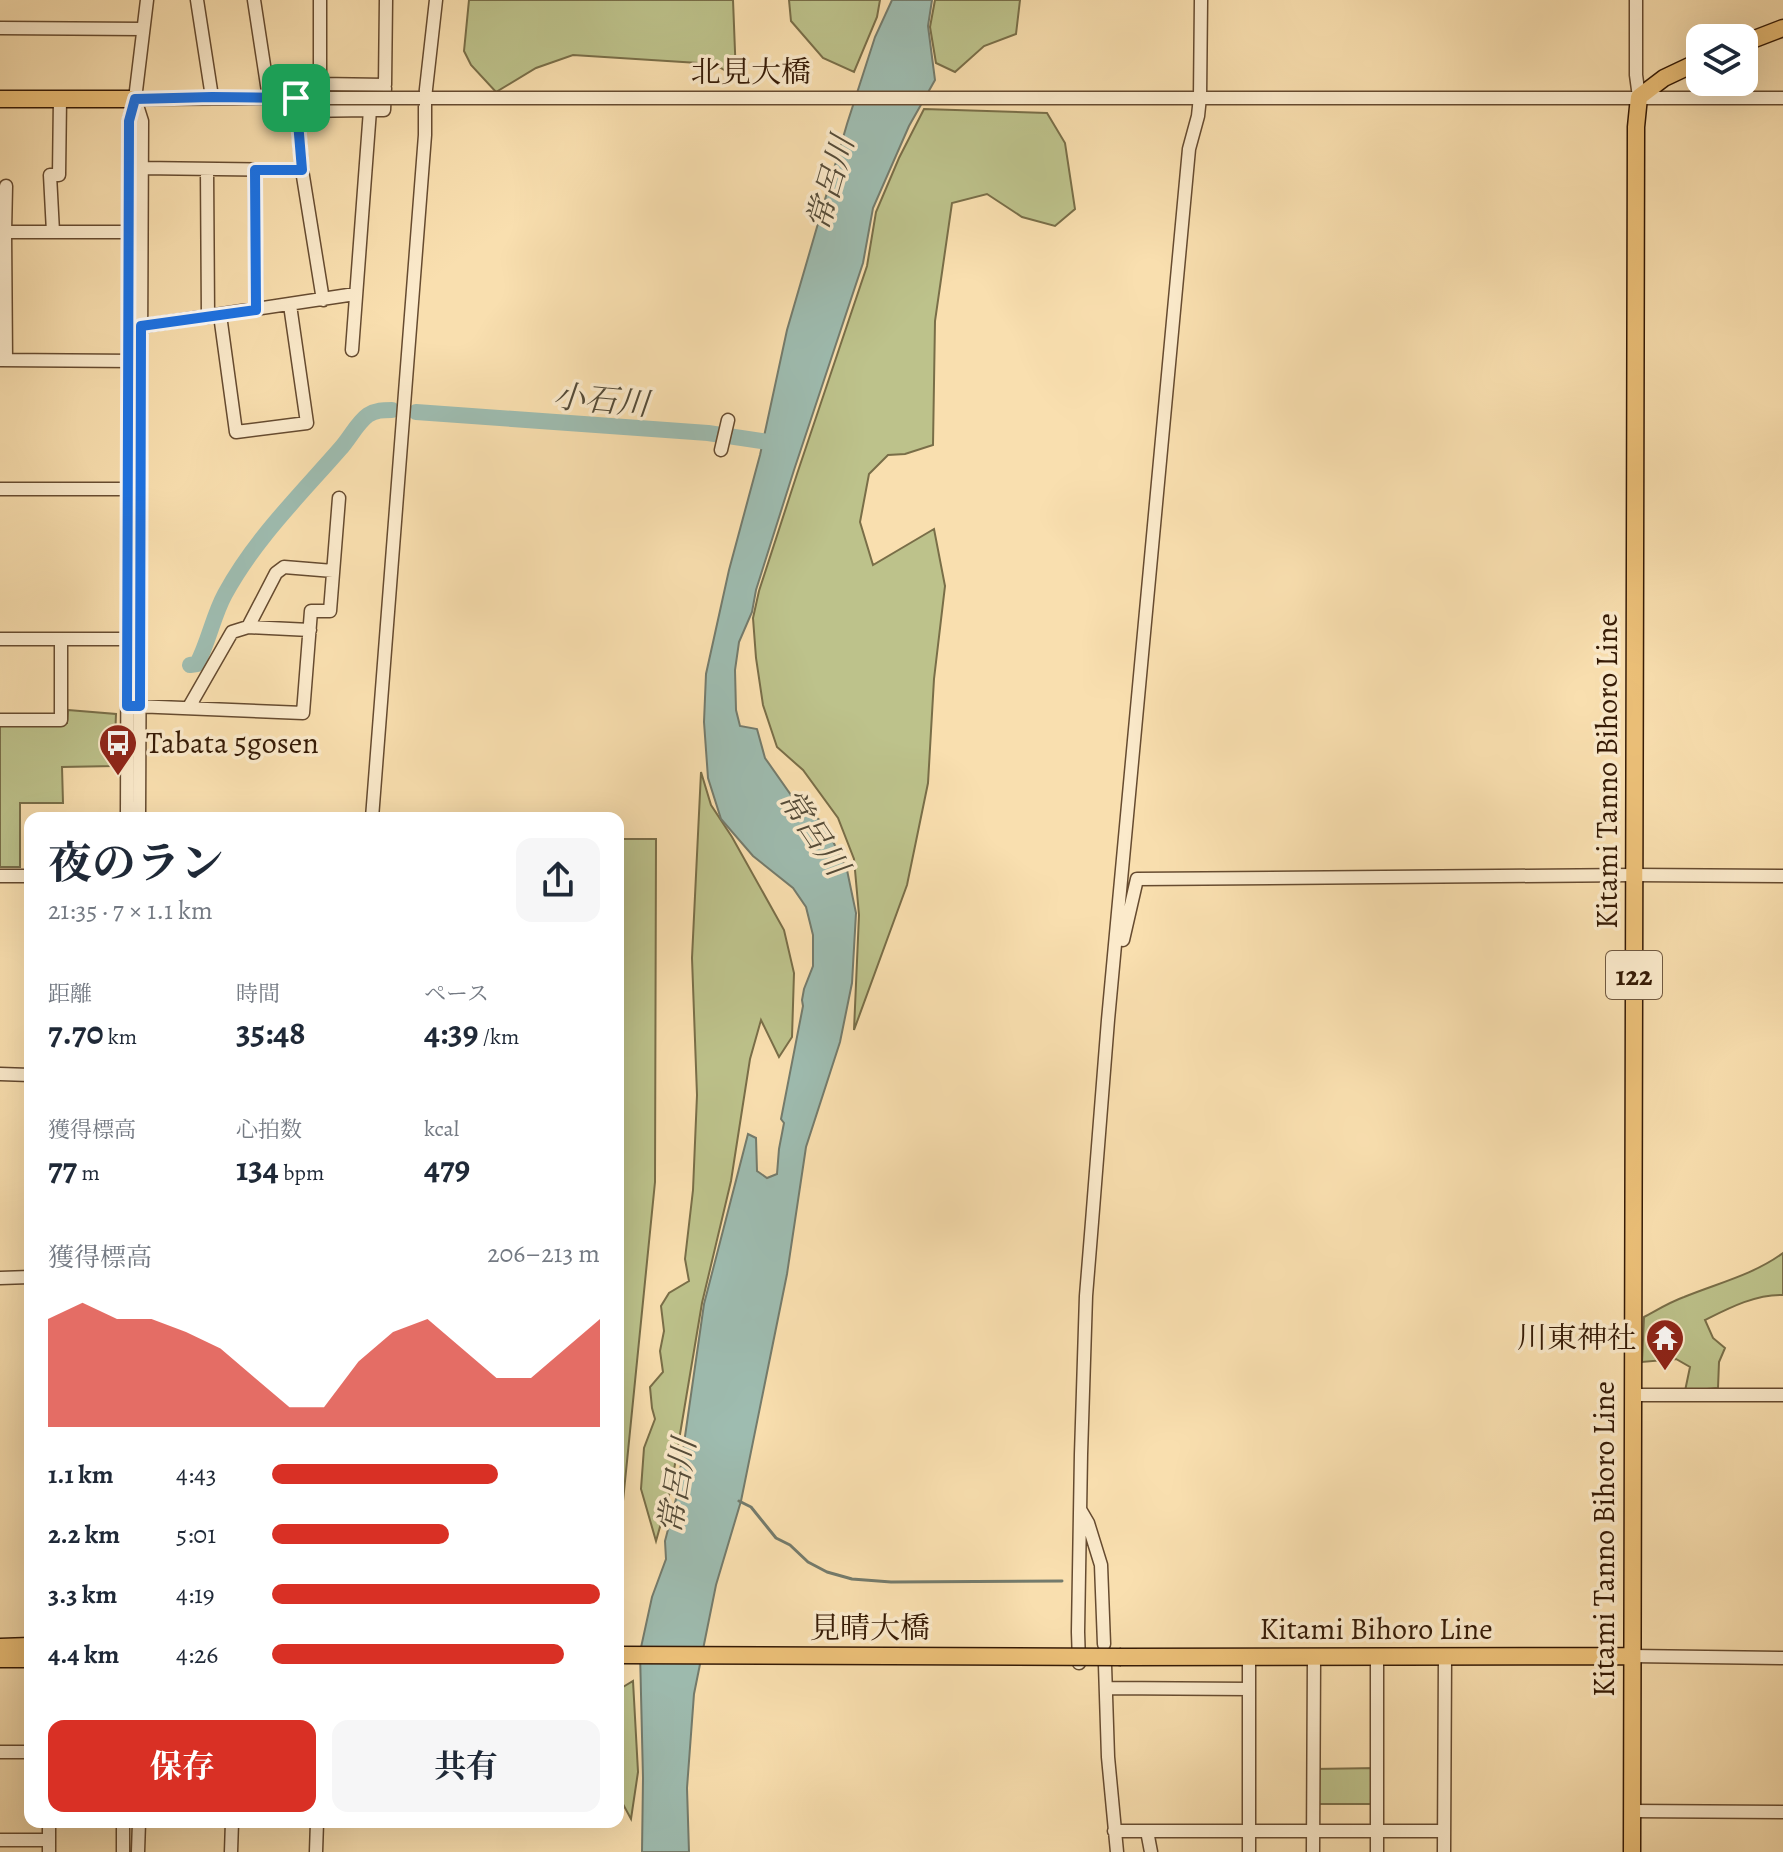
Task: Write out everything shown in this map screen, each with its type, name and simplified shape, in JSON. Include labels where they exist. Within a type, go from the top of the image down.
[{"type":"main road","points":[[1758,38],[1783,28]]},
{"type":"main road","points":[[1639,97],[1664,78],[1686,68]]},
{"type":"main road","name":"Kitami Tanno Bihoro Line","points":[[1632,1852],[1636,127],[1639,97]]},
{"type":"main road","points":[[0,99],[135,99]]},
{"type":"main road","points":[[0,1647],[24,1646]]},
{"type":"main road","name":"見晴大橋","points":[[624,1655],[1121,1657]]},
{"type":"main road","name":"Kitami Bihoro Line","points":[[1121,1657],[1632,1656]]},
{"type":"main road","points":[[0,1659],[24,1659]]},
{"type":"street","points":[[127,812],[133,706],[135,361],[135,232],[129,121],[135,99],[147,0]]},
{"type":"street","points":[[197,0],[212,97]]},
{"type":"street","points":[[254,0],[269,98]]},
{"type":"street","points":[[320,0],[320,84],[385,85]]},
{"type":"street","points":[[135,99],[269,98],[384,110],[386,0]]},
{"type":"street","points":[[372,812],[425,135],[424,98],[436,0]]},
{"type":"street","points":[[1079,1663],[1086,1296],[1189,149],[1198,116],[1196,97],[1201,0]]},
{"type":"street","points":[[1636,0],[1639,97]]},
{"type":"street","points":[[0,28],[143,29]]},
{"type":"street","name":"北見大橋","points":[[300,103],[424,98],[1783,98]]},
{"type":"street","points":[[53,232],[50,175],[59,175],[60,99]]},
{"type":"street","points":[[135,99],[142,121],[135,232]]},
{"type":"street","points":[[300,103],[302,170],[323,300]]},
{"type":"street","points":[[352,350],[370,110]]},
{"type":"street","points":[[141,168],[302,170]]},
{"type":"street","points":[[207,169],[214,316],[236,432],[307,423],[290,305]]},
{"type":"street","points":[[255,170],[256,310]]},
{"type":"street","points":[[6,186],[3,360],[135,361]]},
{"type":"street","points":[[5,232],[135,232]]},
{"type":"street","points":[[135,327],[355,294]]},
{"type":"street","points":[[721,450],[728,420]]},
{"type":"street","points":[[0,489],[134,489]]},
{"type":"street","points":[[133,706],[303,713],[311,611],[330,611],[339,498]]},
{"type":"street","points":[[248,627],[276,573],[284,567],[333,571]]},
{"type":"street","points":[[189,707],[232,632],[248,627],[310,630]]},
{"type":"street","points":[[0,639],[133,639]]},
{"type":"street","points":[[0,720],[61,720],[61,640]]},
{"type":"street","points":[[133,706],[139,812]]},
{"type":"street","points":[[0,876],[24,876]]},
{"type":"street","points":[[1115,954],[1122,946],[1137,879],[1783,876]]},
{"type":"street","points":[[0,1074],[24,1075]]},
{"type":"street","points":[[0,1278],[24,1277]]},
{"type":"street","points":[[1633,1395],[1783,1395]]},
{"type":"street","points":[[1080,1509],[1088,1523],[1101,1565],[1104,1644]]},
{"type":"street","points":[[1632,1656],[1783,1658]]},
{"type":"street","points":[[1444,1852],[1445,1657]]},
{"type":"street","points":[[1249,1658],[1249,1852]]},
{"type":"street","points":[[1313,1852],[1314,1658]]},
{"type":"street","points":[[1377,1658],[1377,1852]]},
{"type":"street","points":[[1105,1665],[1108,1757],[1117,1852]]},
{"type":"street","points":[[1106,1688],[1249,1689]]},
{"type":"street","points":[[0,1752],[24,1752]]},
{"type":"street","points":[[1632,1811],[1783,1812]]},
{"type":"street","points":[[123,1828],[123,1852]]},
{"type":"street","points":[[138,1852],[139,1828]]},
{"type":"street","points":[[231,1852],[232,1828]]},
{"type":"street","points":[[316,1852],[317,1828]]},
{"type":"street","points":[[1114,1831],[1443,1831]]},
{"type":"street","points":[[1147,1831],[1151,1852]]},
{"type":"street","points":[[0,1840],[49,1846]]},
{"type":"green space","points":[[469,0],[733,0],[736,77],[714,64],[573,55],[536,68],[496,92],[471,65],[464,51]]},
{"type":"green space","points":[[789,0],[880,0],[877,17],[854,72],[823,58],[791,21]]},
{"type":"green space","points":[[935,0],[1020,0],[1016,34],[984,46],[955,72],[936,63],[930,27]]},
{"type":"green space","points":[[924,109],[1047,113],[1065,143],[1075,209],[1055,226],[1022,217],[987,194],[952,203],[935,321],[933,445],[905,454],[888,455],[869,474],[860,522],[873,565],[934,529],[945,586],[934,679],[928,783],[907,885],[854,1030],[859,915],[854,859],[838,818],[803,770],[777,747],[763,705],[753,618],[759,591],[867,266],[876,212]]},
{"type":"green space","points":[[68,710],[116,714],[114,766],[62,767],[63,803],[20,803],[20,867],[0,867],[0,723],[67,723]]},
{"type":"green space","points":[[701,772],[711,805],[784,930],[794,973],[792,1037],[779,1057],[761,1020],[750,1059],[731,1181],[702,1303],[671,1488],[656,1541],[641,1489],[644,1448],[655,1419],[650,1387],[663,1372],[661,1306],[669,1293],[689,1281],[685,1259],[693,1190],[697,1095],[692,958]]},
{"type":"green space","points":[[624,839],[656,839],[655,1182],[624,1491]]},
{"type":"green space","points":[[1783,1253],[1783,1295],[1753,1299],[1705,1320],[1713,1338],[1725,1348],[1719,1362],[1718,1388],[1685,1391],[1690,1367],[1676,1359],[1642,1362],[1644,1317],[1679,1299],[1747,1273]]},
{"type":"green space","points":[[633,1681],[638,1772],[631,1819],[624,1806],[624,1686]]},
{"type":"green space","points":[[1377,1768],[1378,1804],[1314,1804],[1314,1769]]},
{"type":"water","name":"常呂川","points":[[892,0],[932,0],[928,26],[935,80],[909,126],[873,208],[863,263],[794,470],[756,590],[752,612],[739,642],[735,670],[736,710],[740,726],[757,729],[765,758],[798,805],[824,823],[847,870],[856,913],[852,983],[840,1042],[806,1147],[787,1274],[741,1501],[716,1585],[694,1694],[687,1788],[689,1852],[642,1852],[640,1652],[652,1597],[666,1559],[665,1541],[676,1499],[704,1304],[748,1134],[756,1138],[757,1171],[767,1178],[777,1174],[784,1123],[781,1119],[804,989],[813,966],[813,935],[806,907],[793,888],[753,856],[721,819],[708,778],[704,722],[706,674],[787,330],[847,124],[875,37]]},
{"type":"waterway","name":"小石川","points":[[190,665],[197,664],[225,594],[264,536],[364,418],[377,411],[392,410]]},
{"type":"waterway","name":"小石川","points":[[416,412],[708,433],[782,444]]},
{"type":"waterway","points":[[739,1501],[751,1507],[776,1538],[790,1545],[808,1562],[827,1572],[852,1579],[891,1582],[1062,1581]]},
{"type":"place","name":"Tabata 5gosen","points":[[118,777]]},
{"type":"place","name":"川東神社","points":[[1665,1372]]},
{"type":"route","points":[[296,98],[302,170],[255,170],[256,310],[141,326],[140,706],[127,706],[129,121],[135,99],[296,98]]}]
